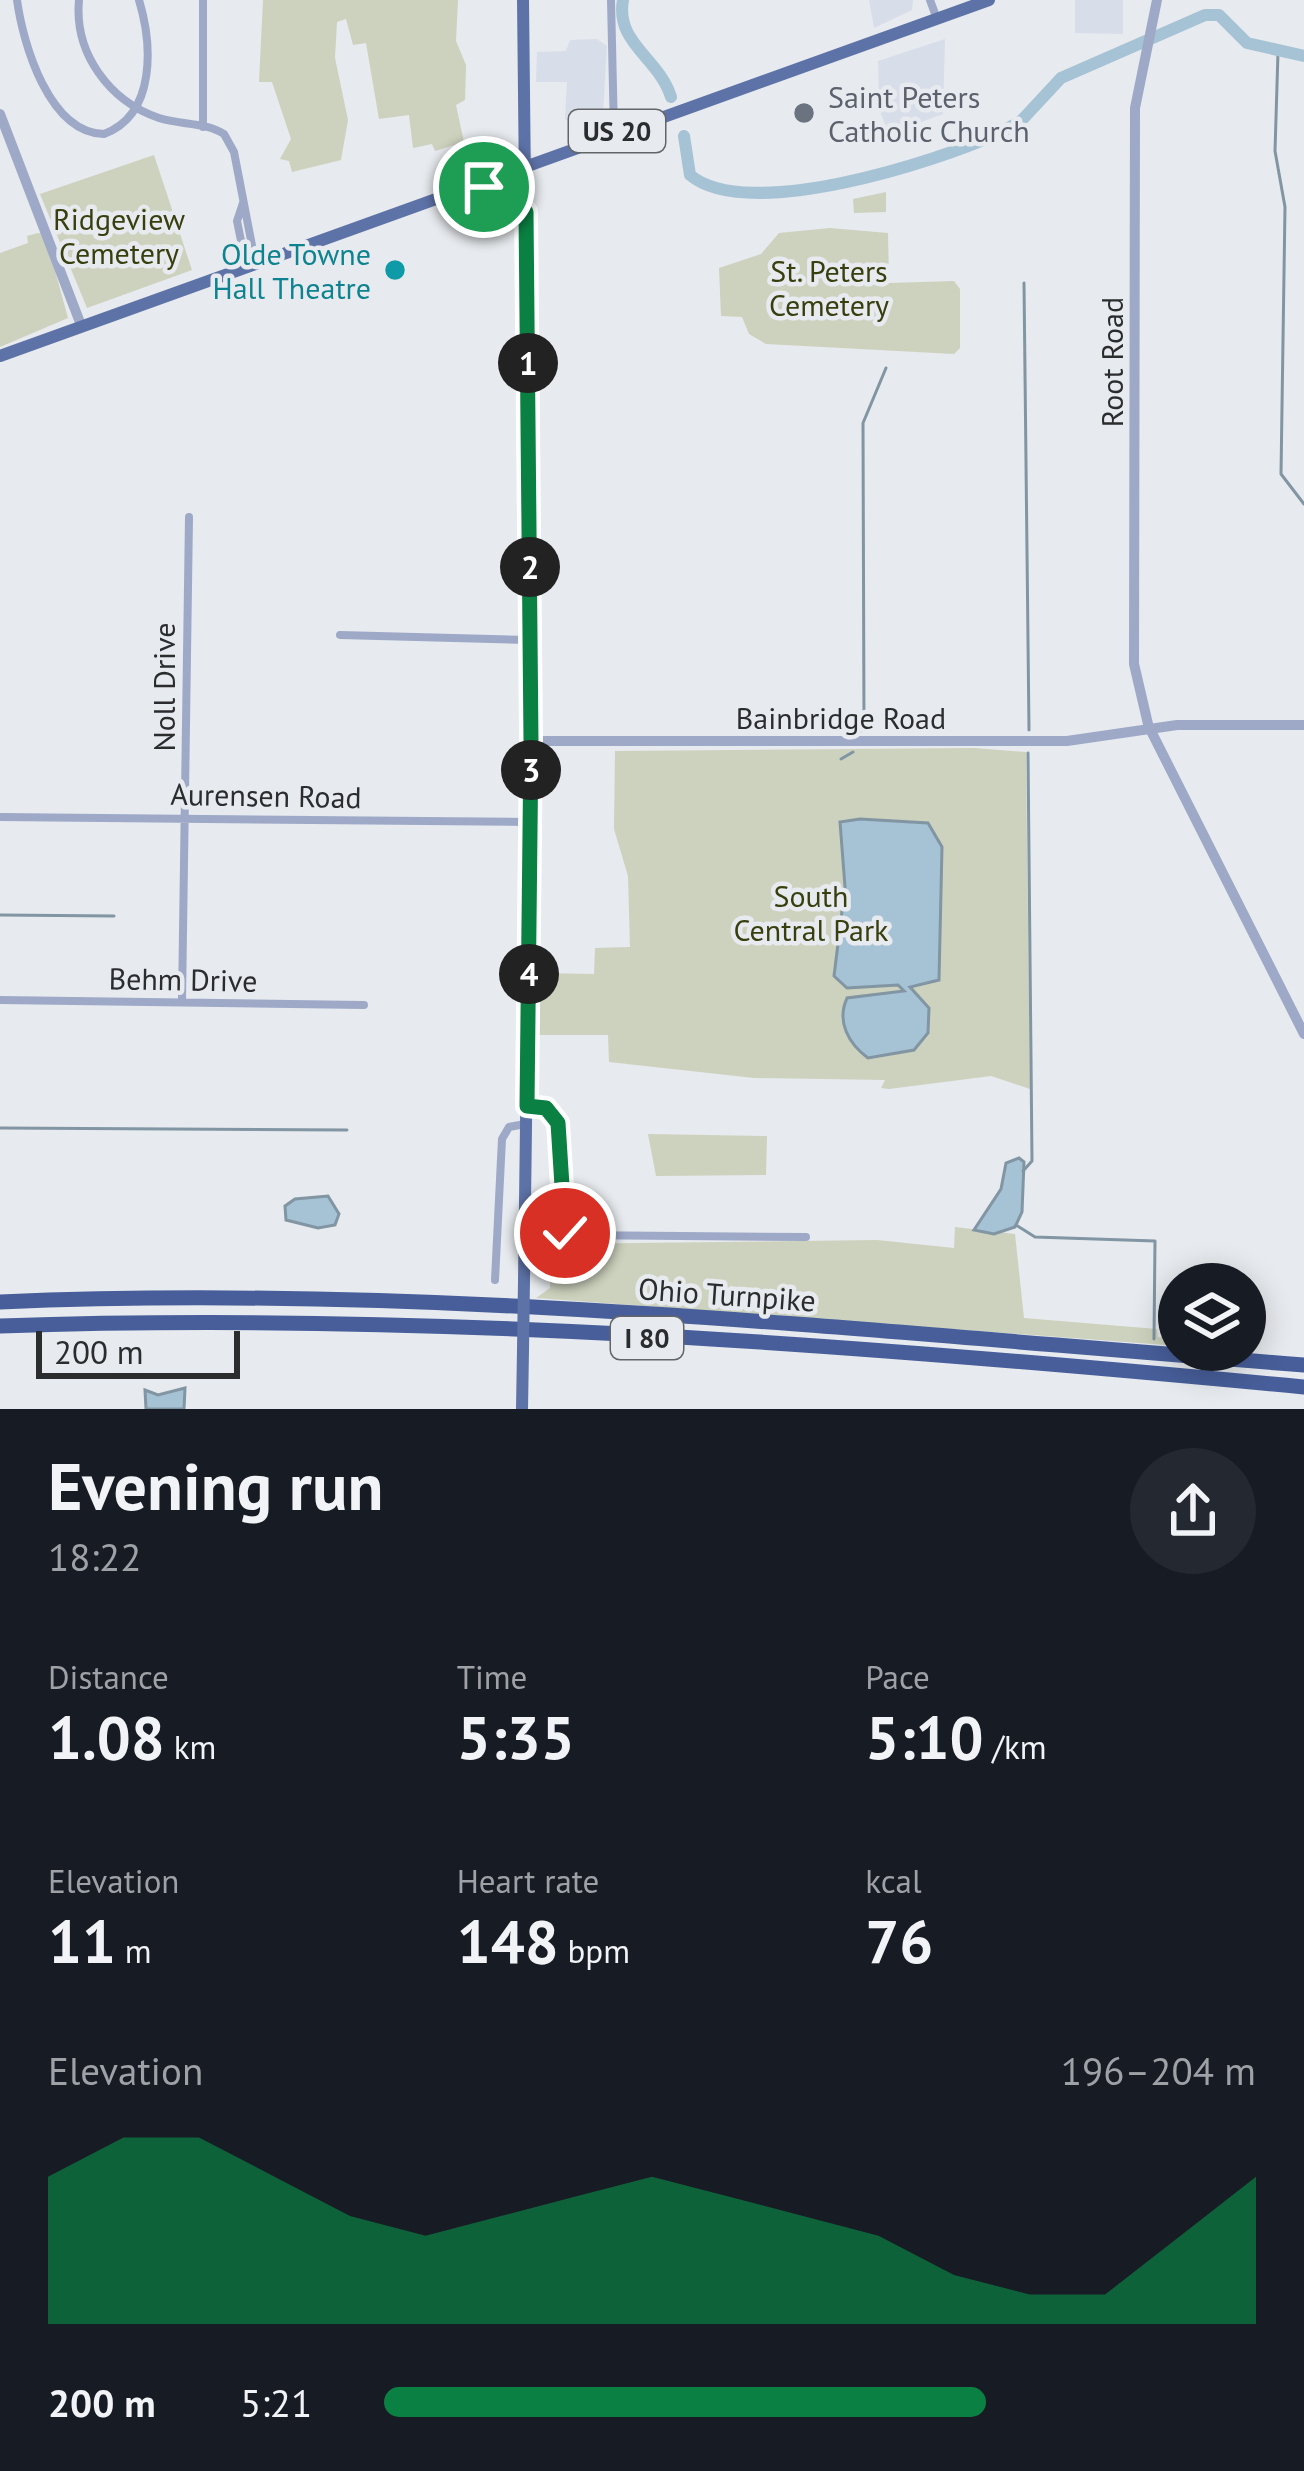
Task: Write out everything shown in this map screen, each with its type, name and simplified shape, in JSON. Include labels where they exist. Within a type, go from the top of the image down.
[{"type":"highway","name":"Ohio Turnpike","points":[[0,1302],[298,1298],[517,1305],[1304,1365]]},
{"type":"highway","name":"Ohio Turnpike","points":[[0,1326],[263,1322],[542,1330],[1304,1387]]},
{"type":"main road","points":[[522,1409],[531,822],[524,0]]},
{"type":"main road","name":"US 20","points":[[0,356],[526,162],[989,0]]},
{"type":"main road","points":[[459,187],[502,190],[526,212]]},
{"type":"street","points":[[17,0],[32,59],[49,93],[91,134],[104,134],[121,124],[134,106],[150,53],[139,0]]},
{"type":"street","points":[[79,0],[86,53],[105,83],[157,117],[215,128],[230,145],[244,202],[251,263]]},
{"type":"street","points":[[203,0],[203,127]]},
{"type":"street","points":[[611,0],[614,132]]},
{"type":"street","points":[[930,0],[937,19]]},
{"type":"street","name":"Root Road","points":[[1157,0],[1137,93],[1134,664],[1148,726],[1304,1034]]},
{"type":"street","points":[[0,114],[81,325]]},
{"type":"street","name":"Noll Drive","points":[[182,1001],[189,517]]},
{"type":"street","points":[[340,635],[531,640]]},
{"type":"street","name":"Bainbridge Road","points":[[531,741],[1067,741],[1148,726],[1304,725]]},
{"type":"street","name":"Aurensen Road","points":[[0,817],[531,822]]},
{"type":"street","name":"Behm Drive","points":[[0,1000],[364,1005]]},
{"type":"street","points":[[527,1106],[546,1108],[558,1123],[561,1223],[568,1235],[806,1237]]},
{"type":"street","points":[[494,1280],[502,1139],[509,1127],[526,1124]]},
{"type":"shaded area","points":[[869,0],[913,0],[912,10],[874,28]]},
{"type":"shaded area","points":[[1075,0],[1123,0],[1123,34],[1075,33]]},
{"type":"shaded area","points":[[597,39],[607,46],[603,113],[574,125],[565,119],[567,82],[536,82],[537,52],[566,51],[570,40]]},
{"type":"shaded area","points":[[945,39],[943,114],[889,134],[879,109],[878,61]]},
{"type":"green space","points":[[263,0],[458,0],[456,41],[466,65],[465,100],[456,105],[464,142],[435,151],[432,144],[413,148],[409,115],[379,119],[366,43],[353,45],[346,19],[337,22],[335,58],[348,120],[341,160],[292,172],[289,161],[280,159],[291,139],[272,82],[259,82]]},
{"type":"green space","name":"Ridgeview Cemetery","points":[[154,155],[192,270],[87,308],[40,194]]},
{"type":"green space","points":[[886,192],[886,212],[854,213],[853,199]]},
{"type":"green space","name":"St. Peters Cemetery","points":[[830,228],[888,233],[889,283],[954,281],[960,289],[960,348],[954,354],[766,344],[749,334],[742,317],[721,316],[719,268],[761,254],[779,233]]},
{"type":"green space","points":[[45,234],[68,318],[0,347],[0,253],[28,243],[27,236]]},
{"type":"green space","name":"South Central Park","points":[[974,748],[1026,752],[1030,1089],[991,1076],[889,1089],[881,1088],[885,1080],[754,1078],[609,1062],[608,1035],[537,1035],[538,973],[594,974],[595,948],[630,947],[628,876],[614,829],[615,751]]},
{"type":"green space","points":[[648,1134],[767,1136],[766,1175],[656,1176]]},
{"type":"green space","points":[[955,1227],[1015,1234],[1024,1318],[1157,1329],[1158,1344],[536,1298],[550,1288],[550,1244],[877,1240],[954,1248]]},
{"type":"water","points":[[840,822],[928,823],[942,847],[939,980],[910,987],[929,1008],[928,1033],[914,1050],[868,1058],[846,1032],[847,998],[904,991],[898,985],[847,988],[834,976],[845,887]]},
{"type":"water","points":[[1019,1158],[1024,1162],[1022,1212],[1015,1227],[994,1234],[974,1230],[1001,1189],[1006,1163]]},
{"type":"water","points":[[328,1196],[339,1214],[335,1225],[318,1228],[286,1220],[285,1206],[295,1199]]},
{"type":"water","points":[[185,1388],[184,1409],[146,1409],[145,1390],[158,1395]]},
{"type":"waterway","points":[[623,0],[625,28],[671,97]]},
{"type":"waterway","points":[[684,136],[690,175],[717,188],[754,193],[796,190],[889,172],[999,133],[1021,121],[1061,78],[1205,15],[1219,15],[1247,43],[1304,56]]},
{"type":"waterway","points":[[1278,52],[1275,151],[1285,207],[1281,474],[1304,504]]},
{"type":"waterway","points":[[1024,283],[1029,730]]},
{"type":"waterway","points":[[859,732],[864,729],[863,423],[886,368]]},
{"type":"waterway","points":[[841,759],[853,752]]},
{"type":"waterway","points":[[1023,1171],[1032,1161],[1028,753]]},
{"type":"waterway","points":[[0,915],[114,916]]},
{"type":"waterway","points":[[0,1128],[347,1130]]},
{"type":"waterway","points":[[1016,1225],[1035,1237],[1155,1241],[1154,1339]]},
{"type":"place","name":"Saint Peters Catholic Church","points":[[804,113]]},
{"type":"place","name":"Olde Towne Hall Theatre","points":[[395,270]]},
{"type":"route","points":[[484,187],[510,193],[526,212],[531,741],[527,1106],[546,1108],[558,1123],[565,1233]]}]
